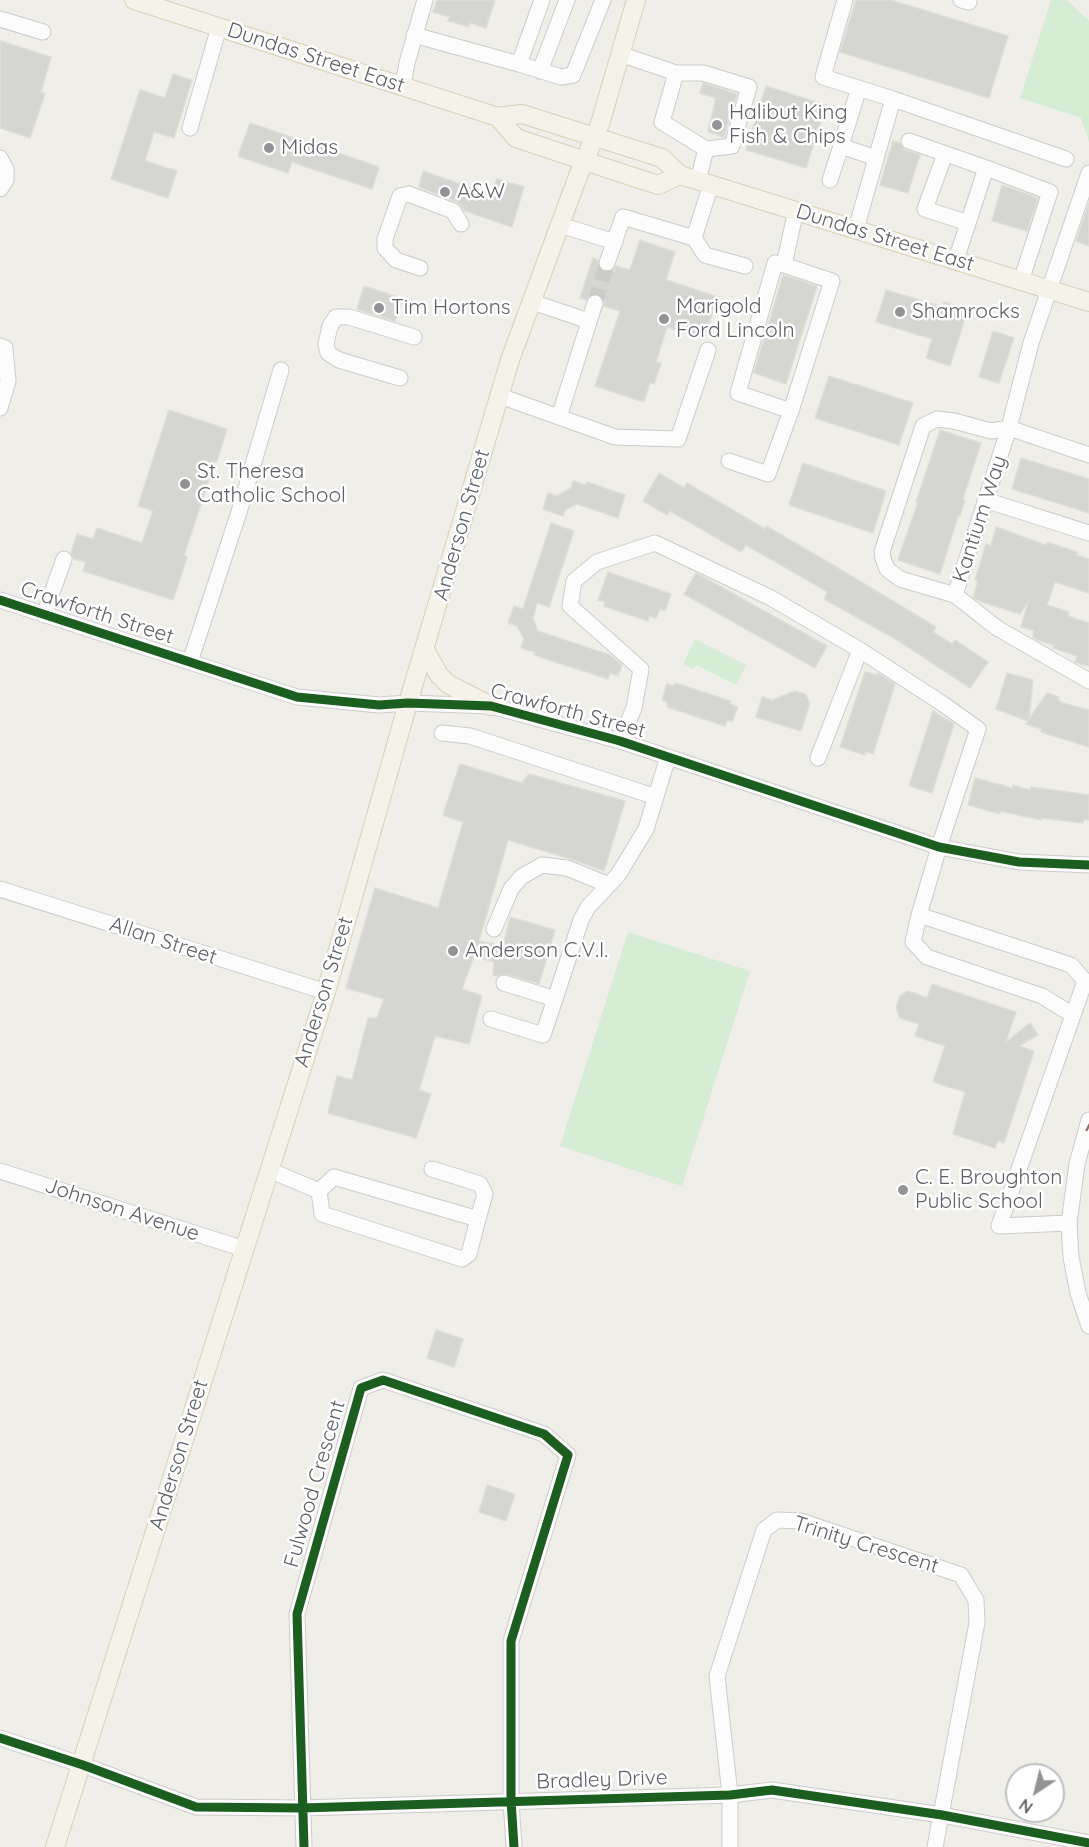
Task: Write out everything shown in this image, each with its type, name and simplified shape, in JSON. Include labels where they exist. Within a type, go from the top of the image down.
[{"type":"main road","name":"Dundas Street East","points":[[134,0],[498,117],[522,114],[662,158],[680,175],[1089,302]]},
{"type":"main road","name":"Anderson Street","points":[[55,1847],[326,992],[408,703],[510,360],[600,124],[636,0]]},
{"type":"main road","name":"Dundas Street East","points":[[498,117],[516,138],[658,185],[680,175]]},
{"type":"main road","points":[[425,650],[439,675],[448,684],[490,706]]},
{"type":"street","points":[[403,85],[414,35],[425,0]]},
{"type":"street","points":[[519,64],[542,0]]},
{"type":"street","points":[[540,70],[567,0]]},
{"type":"street","points":[[414,35],[561,77],[573,75],[603,0]]},
{"type":"street","points":[[846,0],[823,77],[1066,159]]},
{"type":"street","points":[[0,19],[43,32]]},
{"type":"street","points":[[190,128],[219,27]]},
{"type":"street","points":[[620,54],[676,74],[703,73],[749,87],[732,146],[706,149],[662,122],[676,74]]},
{"type":"street","points":[[830,180],[859,88]]},
{"type":"street","points":[[856,229],[893,99]]},
{"type":"street","points":[[909,141],[1050,192],[1021,281]]},
{"type":"street","points":[[841,146],[876,158]]},
{"type":"street","points":[[694,238],[704,182],[706,149]]},
{"type":"street","points":[[945,154],[925,209],[968,223]]},
{"type":"street","points":[[0,158],[6,169],[6,180],[0,189]]},
{"type":"street","points":[[956,260],[986,168]]},
{"type":"street","name":"Kantium Way","points":[[1089,173],[1031,343],[1009,428],[955,595],[997,628],[1089,681]]},
{"type":"street","points":[[420,268],[396,260],[384,248],[399,196],[409,194],[453,211],[461,224]]},
{"type":"street","points":[[784,265],[796,210]]},
{"type":"street","points":[[607,263],[623,217],[694,238],[705,255],[746,266]]},
{"type":"street","points":[[560,225],[615,242]]},
{"type":"street","points":[[729,461],[768,474],[792,411],[832,281],[775,263],[738,393],[792,411]]},
{"type":"street","points":[[532,302],[589,321]]},
{"type":"street","points":[[559,417],[595,303]]},
{"type":"street","points":[[400,378],[339,360],[328,353],[326,344],[330,326],[336,317],[349,316],[414,337]]},
{"type":"street","points":[[0,346],[5,348],[8,381],[0,408]]},
{"type":"street","points":[[500,396],[615,437],[678,439],[708,350]]},
{"type":"street","points":[[190,662],[239,512],[281,370]]},
{"type":"street","points":[[955,595],[894,576],[887,569],[882,552],[923,426],[937,419],[991,431],[1009,428],[1089,455]]},
{"type":"street","points":[[985,500],[1089,533]]},
{"type":"street","points":[[620,741],[634,708],[641,669],[570,606],[574,581],[597,562],[655,543],[771,598],[860,650],[978,729],[939,847],[913,942],[927,957],[1042,996],[1073,1015]]},
{"type":"street","points":[[44,615],[63,559]]},
{"type":"street","name":"Crawforth Street","points":[[0,600],[297,697],[379,705],[408,703],[490,706],[620,741],[939,847],[1019,862],[1089,865]]},
{"type":"street","points":[[818,758],[860,650]]},
{"type":"street","points":[[442,733],[470,736],[656,796]]},
{"type":"street","points":[[491,1019],[543,1035],[581,920],[588,907],[618,875],[639,843],[668,757]]},
{"type":"street","points":[[494,929],[512,889],[521,877],[542,865],[567,868],[609,885]]},
{"type":"street","name":"Allan Street","points":[[0,889],[326,992]]},
{"type":"street","points":[[919,915],[1071,965],[1085,981],[999,1226],[1069,1223]]},
{"type":"street","points":[[504,983],[555,999]]},
{"type":"street","points":[[1088,1322],[1078,1293],[1071,1257],[1069,1223],[1077,1164],[1089,1120]]},
{"type":"street","points":[[319,1191],[322,1214],[462,1258],[469,1254],[485,1194],[480,1184],[432,1169]]},
{"type":"street","points":[[269,1170],[319,1191]]},
{"type":"street","name":"Johnson Avenue","points":[[0,1171],[243,1249]]},
{"type":"street","points":[[319,1191],[334,1177],[478,1219]]},
{"type":"street","name":"Fulwood Crescent","points":[[302,1808],[297,1614],[361,1388],[383,1380],[544,1434],[568,1455],[511,1641],[511,1800]]},
{"type":"street","name":"Trinity Crescent","points":[[730,1847],[730,1795],[717,1676],[764,1530],[777,1520],[801,1521],[962,1575],[976,1600],[977,1623],[935,1847]]},
{"type":"street","name":"Bradley Drive","points":[[0,1738],[82,1765],[196,1808],[302,1808],[730,1795],[772,1790],[942,1815],[1089,1843]]},
{"type":"street","points":[[511,1800],[514,1847]]},
{"type":"street","points":[[302,1808],[304,1847]]},
{"type":"green space","points":[[1051,0],[1067,0],[1089,21],[1089,142],[1081,118],[1020,98]]},
{"type":"green space","points":[[695,639],[746,665],[736,685],[696,665],[693,669],[683,664]]},
{"type":"green space","points":[[628,932],[750,971],[682,1186],[560,1146]]},
{"type":"building","points":[[437,0],[495,0],[486,28],[470,23],[469,27],[448,21],[450,17],[433,12]]},
{"type":"building","points":[[856,0],[891,0],[1008,36],[989,98],[840,52]]},
{"type":"building","points":[[0,41],[51,57],[41,92],[45,94],[30,138],[0,128]]},
{"type":"building","points":[[173,74],[192,80],[174,138],[154,132],[145,161],[177,171],[168,198],[111,179],[140,90],[165,98]]},
{"type":"building","points":[[703,83],[737,94],[724,137],[708,132],[716,98],[700,93]]},
{"type":"building","points":[[766,86],[826,105],[806,168],[746,150]]},
{"type":"building","points":[[250,123],[379,167],[372,189],[292,162],[288,173],[238,156]]},
{"type":"building","points":[[893,141],[900,143],[905,150],[920,155],[908,193],[880,185]]},
{"type":"building","points":[[423,171],[492,195],[497,179],[524,187],[512,227],[465,211],[457,202],[419,187]]},
{"type":"building","points":[[1002,185],[1038,198],[1027,231],[992,221]]},
{"type":"building","points":[[1089,203],[1089,246],[1076,241]]},
{"type":"building","name":"Marigold Ford Lincoln","points":[[640,240],[675,252],[666,280],[718,297],[704,339],[667,327],[656,362],[661,363],[654,384],[650,383],[644,402],[595,386],[620,311],[604,306],[604,300],[598,294],[592,294],[586,300],[580,298],[593,258],[598,260],[599,269],[604,272],[613,271],[616,266],[630,270]]},
{"type":"building","points":[[783,275],[817,286],[786,384],[754,373]]},
{"type":"building","name":"Tim Hortons","points":[[364,286],[403,299],[395,321],[357,309]]},
{"type":"building","points":[[886,290],[942,307],[944,302],[968,309],[950,366],[926,358],[932,339],[876,322]]},
{"type":"building","points":[[993,331],[1014,338],[999,383],[979,377]]},
{"type":"building","points":[[829,376],[913,403],[899,445],[815,418]]},
{"type":"building","points":[[169,410],[227,429],[184,556],[187,557],[173,600],[83,571],[86,562],[74,559],[71,553],[77,534],[93,539],[97,528],[142,543],[153,511],[138,506]]},
{"type":"building","points":[[940,430],[981,443],[940,574],[898,560]]},
{"type":"building","points":[[1021,458],[1089,479],[1089,513],[1012,489]]},
{"type":"building","points":[[803,463],[886,491],[873,533],[789,505]]},
{"type":"building","points":[[659,473],[684,488],[687,483],[765,529],[766,526],[936,627],[933,632],[952,644],[955,640],[988,662],[970,688],[899,641],[824,599],[828,592],[746,545],[741,552],[670,511],[667,515],[643,501]]},
{"type":"building","points":[[573,481],[586,485],[587,482],[625,495],[618,518],[577,504],[565,510],[563,516],[543,509],[548,493],[557,496],[571,488]]},
{"type":"building","points":[[551,523],[574,531],[549,607],[537,603],[533,618],[538,631],[610,655],[622,665],[618,676],[610,673],[608,679],[534,655],[535,652],[521,648],[524,639],[517,626],[508,623],[514,606],[523,609]]},
{"type":"building","points":[[996,527],[1046,545],[1047,542],[1077,552],[1076,555],[1089,559],[1089,593],[1055,582],[1047,605],[1069,612],[1068,616],[1089,623],[1089,666],[1075,662],[1077,656],[1037,640],[1033,637],[1034,631],[1021,627],[1029,600],[1020,614],[973,597],[978,581],[975,580],[986,544],[991,546]]},
{"type":"building","points":[[608,572],[671,594],[665,611],[660,609],[656,618],[649,616],[648,621],[604,606],[605,602],[598,600]]},
{"type":"building","points":[[696,573],[827,646],[815,668],[684,594]]},
{"type":"building","points":[[865,672],[877,675],[878,673],[895,684],[873,754],[866,752],[865,755],[840,747]]},
{"type":"building","points":[[1007,673],[1033,680],[1029,719],[1047,693],[1059,697],[1058,700],[1063,703],[1089,710],[1089,747],[1041,732],[1042,729],[1026,724],[1028,721],[996,709]]},
{"type":"building","points":[[675,683],[731,701],[730,704],[738,707],[732,722],[727,720],[725,726],[667,707],[668,702],[662,700],[667,684],[674,686]]},
{"type":"building","points":[[795,691],[805,694],[810,703],[801,731],[756,717],[762,697],[772,700]]},
{"type":"building","points":[[933,711],[954,724],[932,793],[909,786]]},
{"type":"building","name":"Anderson C.V.I.","points":[[460,764],[522,783],[529,774],[625,801],[604,871],[508,840],[479,941],[503,946],[510,917],[555,930],[539,984],[507,974],[493,975],[494,962],[474,956],[462,989],[482,996],[469,1044],[435,1036],[419,1090],[431,1094],[416,1138],[328,1113],[337,1076],[352,1080],[368,1018],[377,1018],[384,999],[346,988],[375,888],[438,908],[463,822],[443,815]]},
{"type":"building","points":[[975,778],[1012,788],[1013,785],[1030,790],[1031,787],[1089,795],[1089,820],[1084,819],[1083,823],[1041,818],[1041,820],[1000,811],[1000,814],[968,805]]},
{"type":"building","points":[[932,984],[1016,1012],[1006,1042],[1030,1023],[1038,1035],[1019,1046],[1034,1051],[1004,1143],[998,1140],[995,1148],[953,1134],[965,1092],[933,1082],[945,1046],[915,1036],[919,1024],[900,1018],[896,1008],[900,996],[908,991],[927,998]]},
{"type":"building","points":[[436,1330],[463,1339],[454,1367],[427,1358]]},
{"type":"building","points":[[487,1485],[515,1494],[506,1521],[479,1512]]},
{"type":"tunnel","points":[[595,303],[607,263]]},
{"type":"cycle path","points":[[0,600],[297,697],[379,705],[408,703],[491,706],[620,741],[939,847],[1019,862],[1089,865]]},
{"type":"cycle path","points":[[304,1847],[297,1614],[361,1388],[383,1380],[544,1434],[568,1455],[511,1641],[511,1800],[514,1847]]},
{"type":"cycle path","points":[[0,1738],[83,1765],[196,1807],[302,1808],[730,1795],[772,1790],[942,1815],[1089,1843]]},
{"type":"place","name":"Halibut King Fish & Chips","points":[[717,125]]},
{"type":"place","name":"Midas","points":[[269,148]]},
{"type":"place","name":"A&W","points":[[445,192]]},
{"type":"place","name":"Tim Hortons","points":[[379,308]]},
{"type":"place","name":"Shamrocks","points":[[900,312]]},
{"type":"place","name":"Marigold Ford Lincoln","points":[[664,319]]},
{"type":"place","name":"St. Theresa Catholic School","points":[[185,484]]},
{"type":"place","name":"Anderson C.V.I.","points":[[453,951]]},
{"type":"place","name":"C. E. Broughton Public School","points":[[903,1190]]}]
